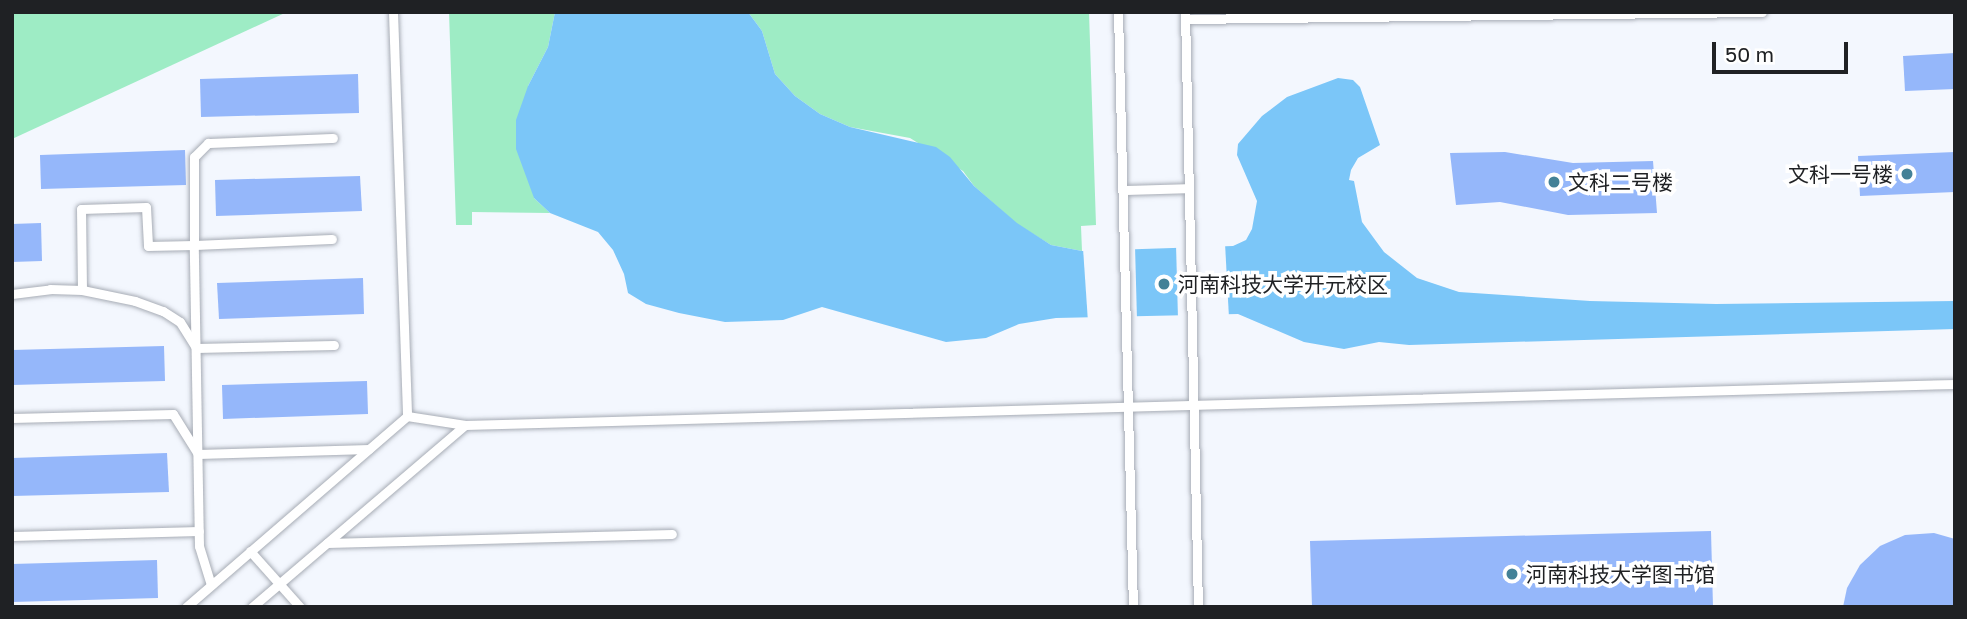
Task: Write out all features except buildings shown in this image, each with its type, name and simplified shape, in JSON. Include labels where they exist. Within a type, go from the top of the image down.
[{"type":"lane","points":[[393,12],[407,416]]},
{"type":"lane","points":[[1118,12],[1133,607]]},
{"type":"lane","points":[[1198,607],[1185,16],[1762,12]]},
{"type":"lane","points":[[211,585],[199,546],[194,157],[208,143],[333,138]]},
{"type":"lane","points":[[1122,190],[1189,188]]},
{"type":"lane","points":[[82,290],[81,209],[146,207],[148,246],[332,239]]},
{"type":"lane","points":[[12,294],[50,289],[82,290],[163,310],[180,322],[196,348]]},
{"type":"lane","points":[[196,348],[334,345]]},
{"type":"lane","points":[[186,607],[407,416],[465,425],[1955,384]]},
{"type":"lane","points":[[12,418],[173,414],[198,454]]},
{"type":"lane","points":[[252,607],[465,425]]},
{"type":"lane","points":[[198,454],[369,449]]},
{"type":"lane","points":[[12,536],[199,531]]},
{"type":"lane","points":[[327,543],[672,534]]},
{"type":"lane","points":[[250,551],[300,607]]},
{"type":"green space","points":[[12,12],[287,12],[12,139]]},
{"type":"green space","points":[[449,12],[555,12],[548,47],[528,86],[534,198],[550,213],[472,212],[472,225],[456,225]]},
{"type":"green space","points":[[748,12],[1089,12],[1096,225],[1081,226],[1082,251],[1051,245],[1017,224],[974,186],[963,171],[910,138],[850,127],[820,114],[795,96],[775,74],[762,31]]},
{"type":"water","points":[[555,12],[748,12],[762,31],[775,74],[795,96],[820,114],[850,127],[936,147],[950,157],[974,186],[1017,223],[1051,245],[1082,251],[1233,246],[1246,240],[1252,229],[1257,201],[1237,155],[1238,144],[1262,116],[1287,97],[1338,78],[1353,80],[1360,87],[1380,145],[1358,158],[1351,170],[1349,180],[1354,181],[1362,222],[1384,252],[1417,278],[1459,292],[1590,301],[1716,304],[1955,301],[1955,329],[1409,345],[1379,342],[1344,349],[1304,342],[1238,314],[1056,318],[1019,324],[986,338],[946,342],[822,307],[783,320],[725,322],[679,313],[646,304],[628,293],[624,274],[613,250],[598,232],[550,213],[534,198],[516,149],[516,120],[528,86],[548,47]]},
{"type":"pier","points":[[1225,243],[1229,318],[1178,319],[1176,244]]},
{"type":"pier","points":[[1135,246],[1137,320],[1088,322],[1083,248]]},
{"type":"place","name":"文科一号楼","points":[[1907,174]]},
{"type":"place","name":"文科二号楼","points":[[1554,182]]},
{"type":"place","name":"河南科技大学开元校区","points":[[1164,284]]},
{"type":"place","name":"河南科技大学图书馆","points":[[1512,574]]}]
